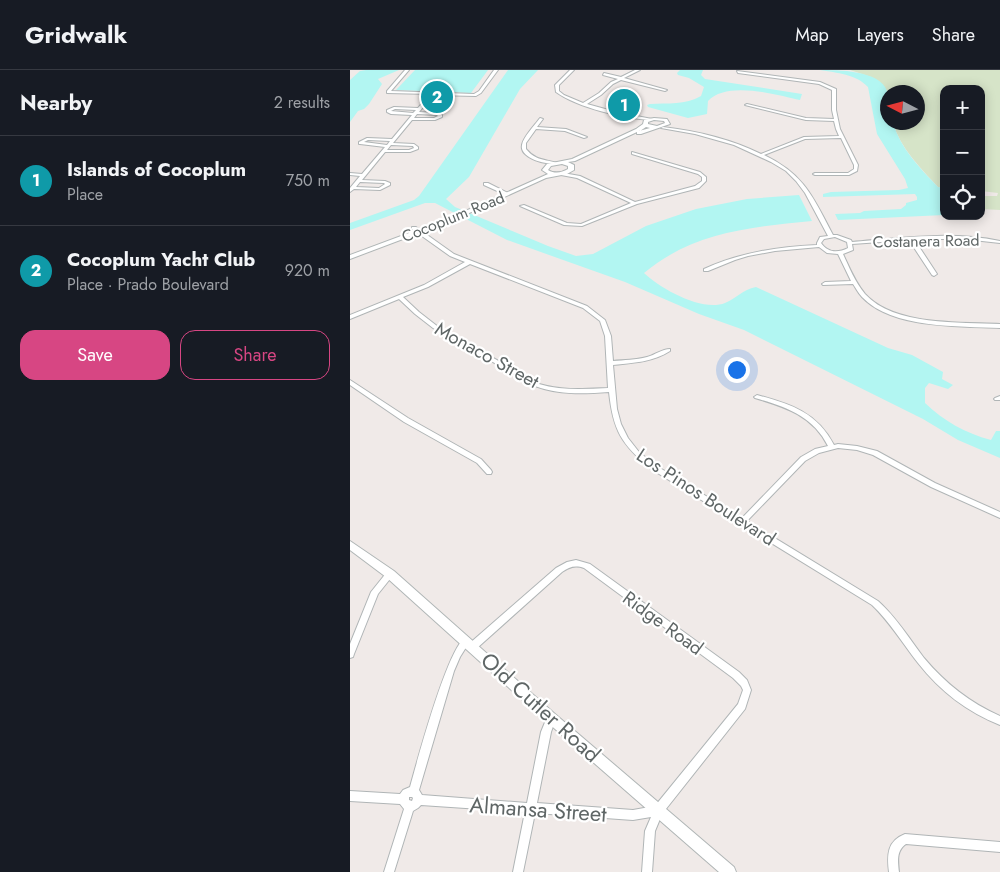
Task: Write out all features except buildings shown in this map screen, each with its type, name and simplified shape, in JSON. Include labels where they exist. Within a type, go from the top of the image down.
[{"type":"street","points":[[407,70],[388,92],[477,94],[496,70]]},
{"type":"street","points":[[572,70],[560,81],[557,89],[564,97],[634,118],[665,120],[666,126]]},
{"type":"street","points":[[584,104],[638,70]]},
{"type":"street","points":[[738,72],[830,86],[834,90],[836,120],[841,137],[856,166],[855,171],[849,174],[815,174]]},
{"type":"street","points":[[604,74],[665,90]]},
{"type":"street","points":[[351,190],[432,94]]},
{"type":"street","points":[[747,105],[806,119],[836,120]]},
{"type":"street","points":[[410,119],[436,119],[441,116],[439,114],[394,108],[388,111],[392,114],[416,112]]},
{"type":"street","points":[[634,118],[654,128],[666,126],[741,147],[762,155],[782,166],[798,180],[810,197],[831,236]]},
{"type":"street","points":[[540,119],[524,143],[523,148],[527,154],[539,160],[559,163],[572,168],[578,177]]},
{"type":"street","name":"Cocoplum Road","points":[[505,193],[538,176],[546,168],[575,160],[638,130],[650,119]]},
{"type":"street","points":[[534,128],[566,130],[585,137]]},
{"type":"street","name":"Cocoplum Road","points":[[350,257],[466,211],[544,177],[563,174],[584,158],[643,131],[654,128]]},
{"type":"street","points":[[762,155],[806,138],[841,137]]},
{"type":"street","points":[[384,150],[410,151],[417,148],[414,145],[360,143],[367,139],[393,140]]},
{"type":"street","points":[[522,206],[566,224],[576,225],[590,223],[635,203],[697,187],[704,182],[705,178],[696,172],[633,153]]},
{"type":"street","points":[[539,160],[546,168]]},
{"type":"street","name":"Cocoplum Road","points":[[546,168],[554,174]]},
{"type":"street","points":[[350,174],[363,175]]},
{"type":"street","points":[[563,174],[578,177],[635,203]]},
{"type":"street","points":[[350,182],[383,182],[388,184],[380,189],[351,190]]},
{"type":"street","points":[[486,184],[505,193]]},
{"type":"street","name":"Cocoplum Road","points":[[350,251],[416,230]]},
{"type":"street","name":"Los Pinos Boulevard","points":[[416,230],[442,250],[575,302],[592,312],[606,327],[616,423],[624,440],[635,453],[653,467],[875,604],[886,614],[929,670],[947,689],[970,707],[1000,722]]},
{"type":"street","points":[[706,270],[734,258],[755,252],[819,246],[829,252],[840,253],[851,248],[851,243],[843,238],[831,236],[822,238],[818,243],[819,246]]},
{"type":"street","name":"Costanera Road","points":[[851,243],[971,238],[1000,242]]},
{"type":"street","points":[[911,240],[934,274]]},
{"type":"street","points":[[840,253],[864,295],[884,310],[908,318],[1000,326]]},
{"type":"street","points":[[350,318],[436,281],[469,262]]},
{"type":"street","points":[[825,284],[855,282]]},
{"type":"street","name":"Monaco Street","points":[[400,297],[435,327],[537,385],[566,391],[613,390]]},
{"type":"street","points":[[611,363],[651,359],[660,356],[668,350]]},
{"type":"street","points":[[350,382],[406,420],[479,461],[489,472]]},
{"type":"street","points":[[757,397],[782,404],[811,418],[826,433],[832,447]]},
{"type":"street","points":[[742,522],[803,459],[816,451],[832,447],[854,448],[872,452],[940,488],[1000,515]]},
{"type":"street","name":"Old Cutler Road","points":[[350,545],[390,574],[551,718],[729,872]]},
{"type":"street","name":"Ridge Road","points":[[470,644],[554,574],[567,565],[574,563],[586,566],[736,675],[744,683],[747,690],[744,702],[658,811]]},
{"type":"street","points":[[350,654],[375,592],[390,574]]},
{"type":"street","points":[[350,796],[414,805],[450,670],[456,655],[470,644]]},
{"type":"street","points":[[518,872],[546,732],[551,718]]},
{"type":"street","name":"Almansa Street","points":[[416,796],[530,808],[633,815],[658,811]]},
{"type":"street","points":[[389,872],[406,803]]},
{"type":"street","points":[[647,872],[650,831],[658,811]]},
{"type":"street","points":[[894,872],[894,850],[898,843],[905,838],[1000,847]]},
{"type":"green space","points":[[850,70],[1000,70],[1000,210],[985,209],[985,196],[997,196],[998,193],[985,191],[985,85],[940,85],[940,187],[912,157],[895,130],[925,130],[925,85],[880,85],[871,77]]},
{"type":"water","points":[[399,70],[378,79],[382,84],[369,104],[364,109],[358,111],[350,122],[350,80],[360,71]]},
{"type":"water","points":[[415,70],[488,70],[471,93],[396,90]]},
{"type":"water","points":[[508,70],[538,70],[520,89],[469,177],[446,199],[455,207],[576,256],[593,254],[646,226],[696,209],[747,199],[799,195],[812,221],[745,229],[703,240],[682,248],[644,273],[671,292],[694,302],[705,304],[716,305],[725,303],[756,287],[888,348],[912,355],[943,372],[942,379],[953,385],[948,389],[929,383],[925,388],[925,403],[947,421],[972,434],[991,440],[996,431],[1000,431],[1000,458],[958,440],[923,419],[744,330],[699,314],[625,282],[507,240],[435,203],[425,203],[350,230],[350,223],[414,200],[419,196]]},
{"type":"water","points":[[680,70],[703,70],[701,75],[705,79],[802,94],[800,100],[753,91],[727,91],[716,95],[708,101],[707,114],[688,118],[648,107],[647,105],[650,104],[683,102],[701,96],[704,87],[689,78],[678,75],[677,73]]},
{"type":"water","points":[[820,70],[837,70],[867,75],[883,84],[880,85],[880,130],[895,130],[918,165],[940,187],[940,215],[838,220],[835,214],[901,209],[906,203],[917,200],[915,194],[823,197],[823,194],[831,192],[899,190],[908,188],[905,179],[877,134],[868,87],[858,79]]},
{"type":"place","name":"Cocoplum Yacht Club","points":[[437,97]]},
{"type":"place","name":"Islands of Cocoplum","points":[[624,105]]}]
